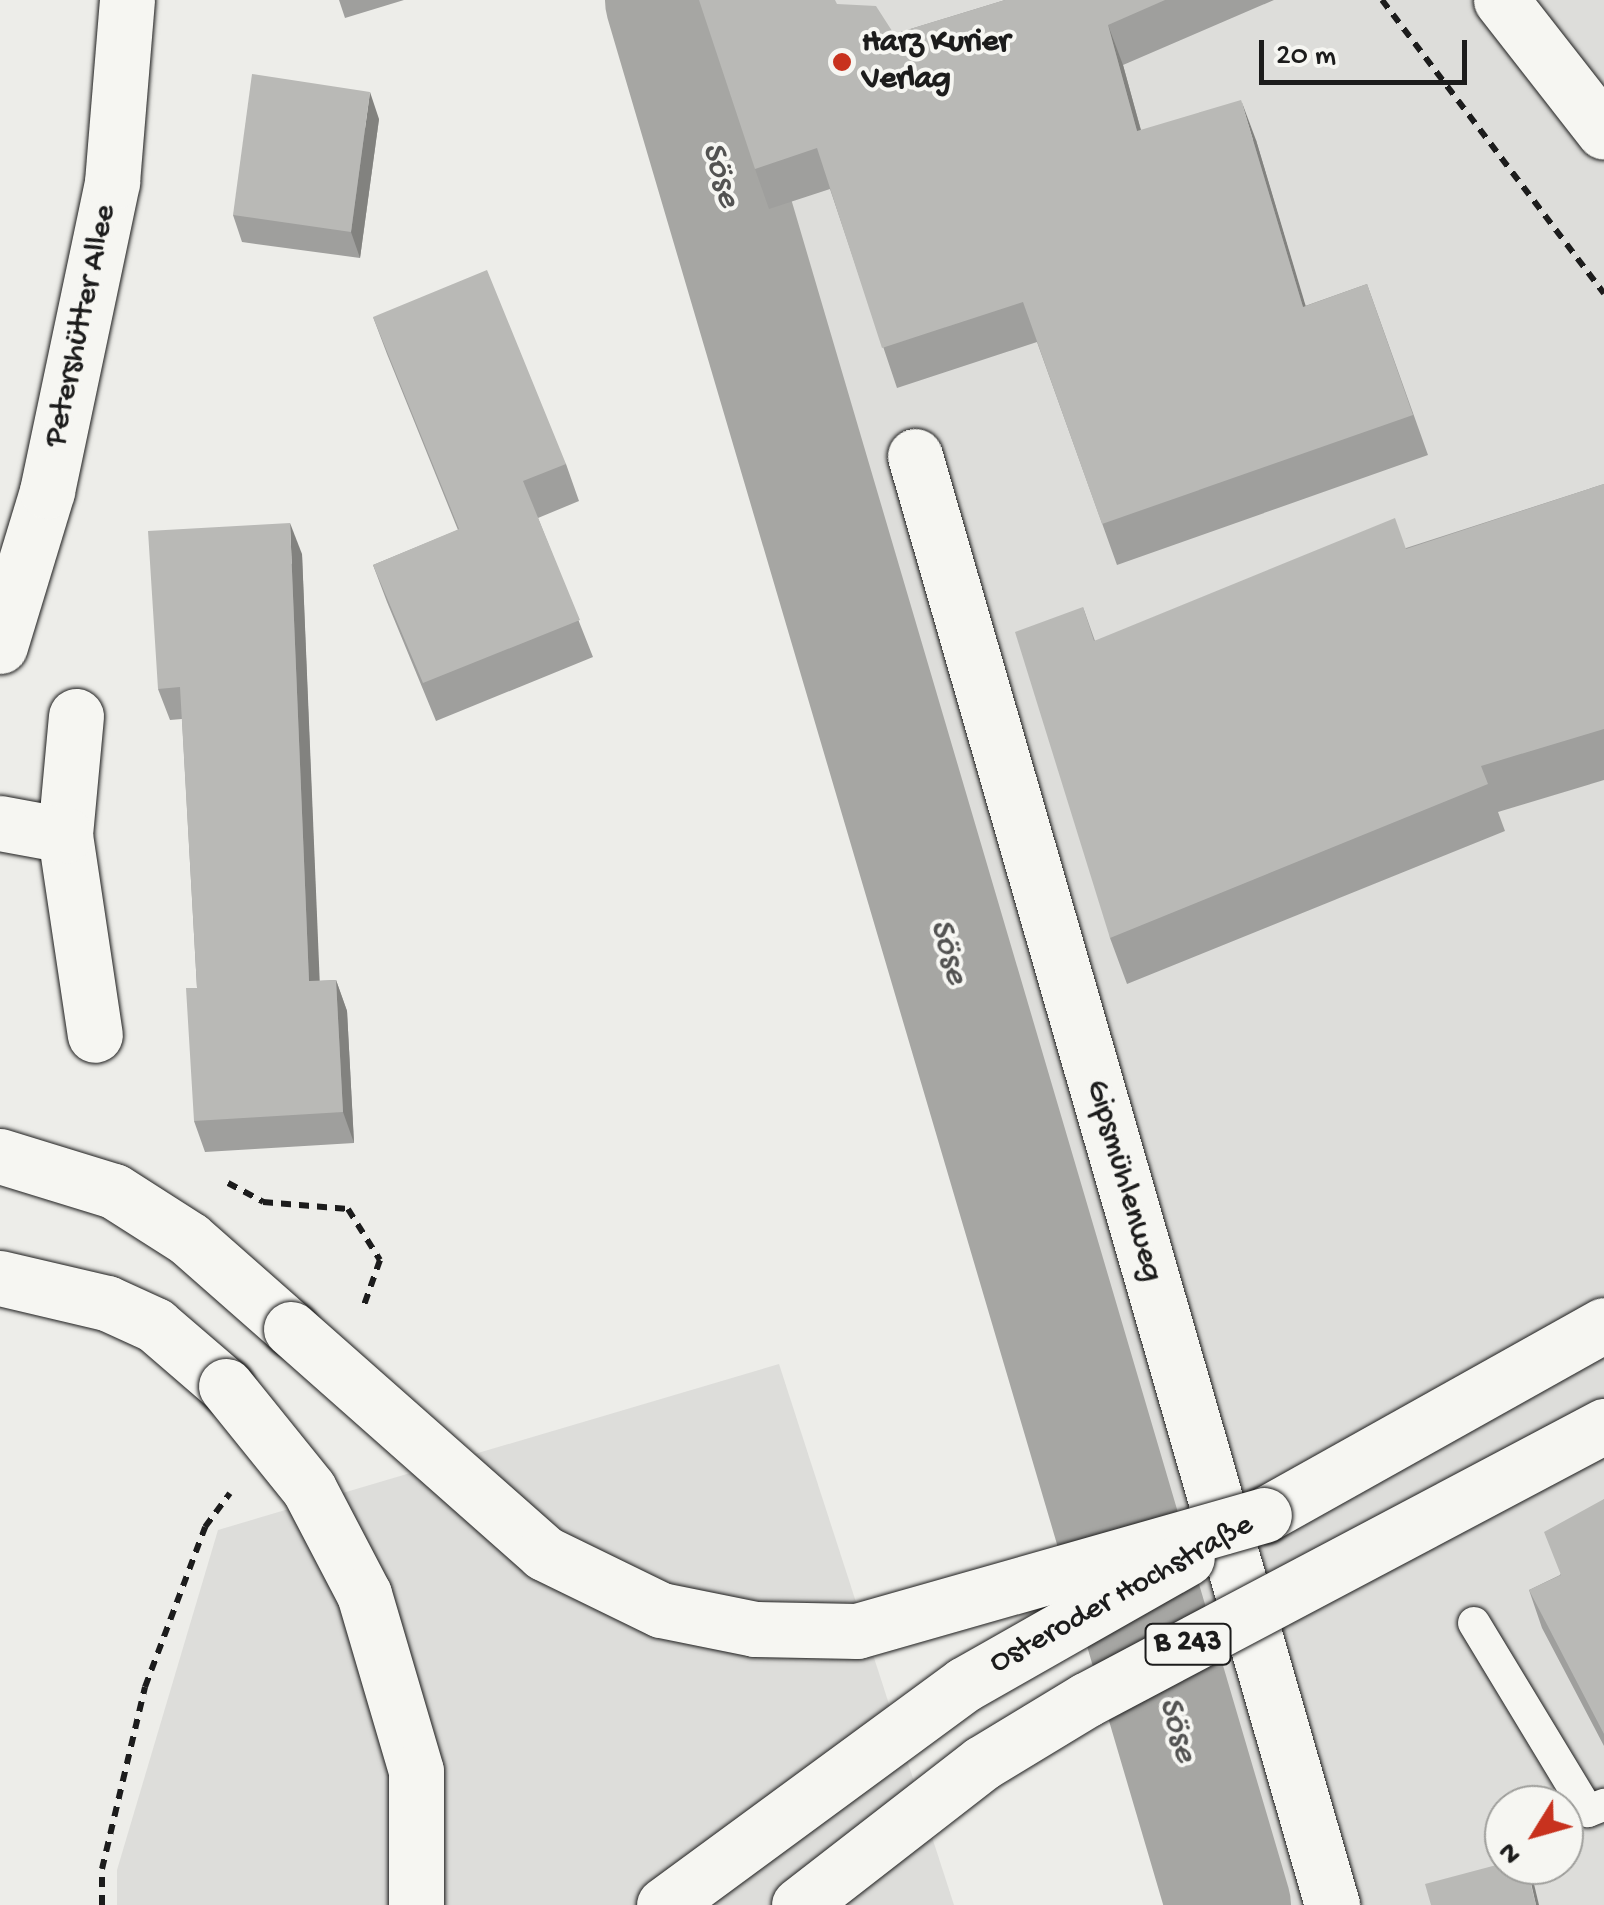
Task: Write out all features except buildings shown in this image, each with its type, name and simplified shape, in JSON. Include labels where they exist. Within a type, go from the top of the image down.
[{"type":"main road","name":"Petershütter Allee","points":[[0,646],[47,491],[112,182],[127,0]]},
{"type":"main road","points":[[1501,0],[1604,132]]},
{"type":"main road","name":"Gipsmühlenweg","points":[[915,456],[1332,1905]]},
{"type":"main road","points":[[76,716],[65,835],[95,1034]]},
{"type":"main road","points":[[0,822],[65,835]]},
{"type":"main road","points":[[0,1156],[114,1191],[189,1239],[544,1553],[662,1610],[755,1629],[858,1630],[1264,1515]]},
{"type":"main road","points":[[0,1278],[107,1303],[156,1325],[226,1386],[309,1489],[364,1594],[416,1771],[416,1905]]},
{"type":"main road","name":"Osteroder Hochstraße","points":[[664,1905],[965,1684],[1604,1324]]},
{"type":"main road","name":"B 243","points":[[799,1905],[982,1763],[1086,1700],[1604,1426]]},
{"type":"lane","points":[[1474,1623],[1588,1811],[1604,1804]]},
{"type":"path","points":[[1382,0],[1604,294]]},
{"type":"shaded area","points":[[700,0],[1604,0],[1604,1905],[1265,1905],[769,209]]},
{"type":"shaded area","points":[[779,1364],[954,1905],[117,1905],[117,1870],[218,1530]]},
{"type":"waterway","name":"Söse","points":[[667,0],[1228,1905]]},
{"type":"place","name":"Harz Kurier Verlag","points":[[842,62]]}]
